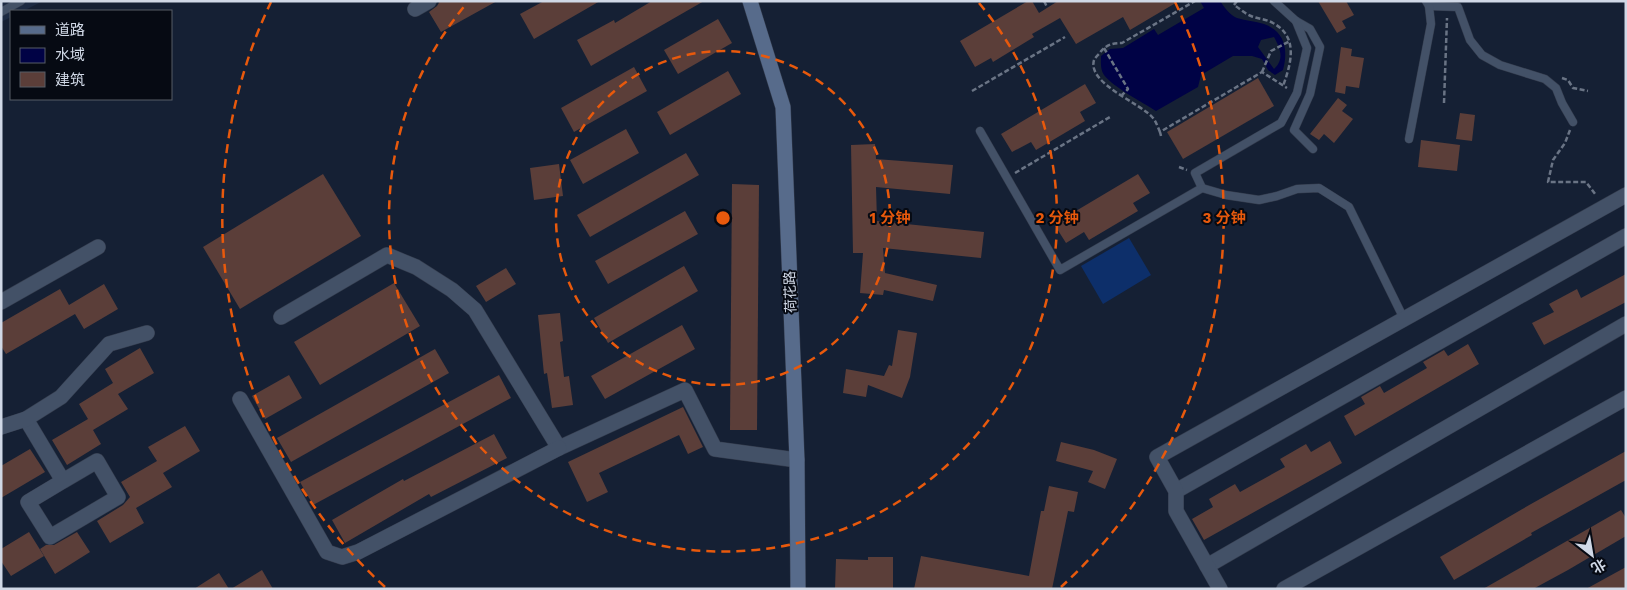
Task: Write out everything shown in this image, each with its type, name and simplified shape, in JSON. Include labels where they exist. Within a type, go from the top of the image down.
[{"type":"street","points":[[415,9],[429,1]]},
{"type":"street","name":"荷花路","points":[[750,1],[784,107],[797,460],[798,589]]},
{"type":"street","points":[[1220,589],[1176,510],[1176,491],[1156,456],[1626,194]]},
{"type":"street","points":[[1176,491],[1626,236]]},
{"type":"street","points":[[1,302],[98,247]]},
{"type":"street","points":[[281,316],[387,255],[416,268],[452,290],[475,310],[559,448]]},
{"type":"street","points":[[1207,566],[1626,324]]},
{"type":"street","points":[[1,426],[26,419],[60,397],[110,344],[147,333]]},
{"type":"street","points":[[240,399],[327,552],[342,558],[358,552],[559,448],[686,390],[715,449],[797,460]]},
{"type":"street","points":[[1284,589],[1626,398]]},
{"type":"street","points":[[26,419],[63,481]]},
{"type":"street","points":[[97,461],[118,497],[50,537],[28,502],[63,481],[97,461]]},
{"type":"lane","points":[[1,12],[21,1]]},
{"type":"lane","points":[[1274,1],[1296,21],[1310,29],[1320,47],[1310,94],[1294,130],[1313,149]]},
{"type":"lane","points":[[1409,139],[1431,24],[1427,4],[1458,8],[1470,40],[1482,56],[1500,65],[1545,79],[1556,88],[1573,122]]},
{"type":"lane","points":[[1202,188],[1195,173],[1281,123],[1297,94],[1307,48],[1296,21]]},
{"type":"lane","points":[[980,131],[1060,270],[1202,188],[1259,200],[1297,189],[1319,188],[1349,207],[1404,319]]},
{"type":"path","points":[[1044,1],[1047,7]]},
{"type":"path","points":[[1195,1],[1122,43],[1111,44],[1104,48],[1094,60],[1094,70],[1107,87],[1122,95],[1154,118],[1161,134],[1262,72],[1271,51],[1290,41]]},
{"type":"path","points":[[1231,1],[1250,16],[1263,18],[1275,24],[1290,41],[1292,49],[1291,58],[1283,86]]},
{"type":"path","points":[[1234,5],[1237,1]]},
{"type":"path","points":[[1444,103],[1447,7]]},
{"type":"path","points":[[972,92],[1065,38]]},
{"type":"path","points":[[1104,48],[1128,89],[1122,95]]},
{"type":"path","points":[[1262,72],[1297,94]]},
{"type":"path","points":[[1007,178],[1110,117]]},
{"type":"path","points":[[1573,122],[1565,143],[1553,160],[1548,182],[1586,182],[1604,207]]},
{"type":"shaded area","points":[[1,1],[43,1],[25,10],[10,10],[10,18],[1,22]]},
{"type":"shaded area","points":[[1129,238],[1151,275],[1103,304],[1081,266]]},
{"type":"water","points":[[1200,1],[1220,1],[1234,17],[1271,27],[1277,32],[1284,43],[1285,63],[1283,70],[1275,75],[1268,70],[1262,59],[1252,56],[1233,56],[1201,75],[1198,87],[1156,111],[1108,80],[1104,75],[1101,68],[1101,56],[1110,49],[1123,48],[1154,29],[1158,35],[1204,8]],"holes":[[[1274,37],[1280,49],[1279,61],[1274,69],[1258,47],[1261,40]]]},
{"type":"building","points":[[440,1],[497,1],[441,32],[429,12]]},
{"type":"building","points":[[544,1],[600,1],[534,39],[520,14]]},
{"type":"building","points":[[652,1],[704,1],[591,66],[577,40],[614,20],[615,23]]},
{"type":"building","points":[[1028,1],[1032,1],[1039,13],[1058,1],[1179,1],[1130,30],[1123,17],[1076,44],[1060,18],[1032,34],[1034,37],[993,62],[991,58],[975,67],[960,41]]},
{"type":"building","points":[[1318,1],[1346,1],[1354,15],[1342,21],[1346,28],[1337,33]]},
{"type":"building","points":[[718,19],[732,43],[678,74],[664,50]]},
{"type":"building","points":[[1341,47],[1352,49],[1351,56],[1364,58],[1359,88],[1346,86],[1345,94],[1335,92]]},
{"type":"building","points":[[634,67],[647,91],[574,132],[561,108]]},
{"type":"building","points":[[728,71],[741,94],[670,135],[657,112]]},
{"type":"building","points":[[1258,78],[1274,106],[1183,159],[1167,132]]},
{"type":"building","points":[[1085,84],[1096,103],[1080,112],[1085,121],[1036,150],[1031,142],[1012,152],[1001,134]]},
{"type":"building","points":[[1338,98],[1347,105],[1342,111],[1353,119],[1334,143],[1324,134],[1319,140],[1310,134]]},
{"type":"building","points":[[1460,113],[1475,115],[1472,141],[1456,139]]},
{"type":"building","points":[[626,129],[639,153],[583,184],[570,160]]},
{"type":"building","points":[[1421,140],[1460,145],[1457,171],[1418,167]]},
{"type":"building","points":[[875,144],[876,159],[953,165],[950,194],[876,187],[877,221],[984,232],[981,258],[883,248],[885,273],[937,285],[933,301],[884,290],[883,295],[860,293],[863,253],[853,253],[851,145]]},
{"type":"building","points":[[686,153],[699,175],[590,237],[577,215]]},
{"type":"building","points":[[559,164],[563,196],[534,200],[530,168]]},
{"type":"building","points":[[323,174],[361,236],[240,309],[203,247]]},
{"type":"building","points":[[1138,174],[1150,193],[1133,203],[1138,211],[1089,240],[1084,232],[1066,243],[1054,224]]},
{"type":"building","points":[[732,184],[759,185],[757,430],[730,430]]},
{"type":"building","points":[[685,211],[698,234],[608,284],[595,261]]},
{"type":"building","points":[[684,266],[698,291],[608,343],[594,318]]},
{"type":"building","points":[[506,268],[516,284],[486,302],[476,286]]},
{"type":"building","points":[[1626,274],[1626,302],[1544,345],[1532,323],[1554,312],[1549,304],[1577,289],[1581,298]]},
{"type":"building","points":[[394,283],[420,326],[320,385],[294,342]]},
{"type":"building","points":[[104,284],[118,309],[84,329],[75,314],[6,354],[1,346],[1,323],[60,289],[69,305]]},
{"type":"building","points":[[560,313],[563,341],[560,342],[564,377],[569,376],[573,405],[552,408],[547,373],[544,374],[538,315]]},
{"type":"building","points":[[682,325],[695,349],[605,399],[591,376]]},
{"type":"building","points":[[898,330],[917,333],[910,377],[902,398],[868,385],[866,397],[843,393],[846,369],[884,376],[889,365],[892,366]]},
{"type":"building","points":[[1468,344],[1479,364],[1355,436],[1344,416],[1365,404],[1361,397],[1380,386],[1384,393],[1427,368],[1423,362],[1444,350],[1448,356]]},
{"type":"building","points":[[140,348],[154,373],[118,394],[128,409],[93,430],[101,444],[67,465],[52,440],[88,419],[79,404],[113,383],[105,369]]},
{"type":"building","points":[[435,349],[449,373],[291,462],[277,438]]},
{"type":"building","points":[[289,375],[302,398],[265,419],[252,396]]},
{"type":"building","points":[[499,375],[511,398],[313,505],[300,482]]},
{"type":"building","points":[[683,407],[703,447],[688,454],[679,435],[599,473],[608,492],[587,502],[568,462]]},
{"type":"building","points":[[185,426],[200,451],[163,473],[172,487],[136,508],[144,523],[110,543],[97,521],[123,505],[130,497],[121,482],[157,461],[148,447]]},
{"type":"building","points":[[494,434],[507,458],[431,497],[429,494],[345,543],[332,520],[403,479],[404,481]]},
{"type":"building","points":[[1330,441],[1342,463],[1204,540],[1192,519],[1213,507],[1209,499],[1235,484],[1240,492],[1285,467],[1280,459],[1306,444],[1311,452]]},
{"type":"building","points":[[1061,442],[1094,450],[1117,459],[1105,489],[1088,482],[1093,471],[1056,461]]},
{"type":"building","points":[[30,449],[45,472],[1,498],[1,466]]},
{"type":"building","points":[[1626,451],[1626,480],[1531,533],[1532,535],[1454,580],[1440,557]]},
{"type":"building","points":[[1049,486],[1078,492],[1074,512],[1068,511],[1052,589],[914,589],[921,556],[1029,576],[1041,511],[1044,511]]},
{"type":"building","points":[[1621,510],[1626,518],[1626,536],[1568,570],[1533,589],[1483,589]]},
{"type":"building","points":[[29,532],[44,556],[11,576],[1,561],[1,549]]},
{"type":"building","points":[[77,532],[90,552],[55,574],[40,549],[46,545],[54,545]]},
{"type":"building","points":[[868,557],[893,557],[893,589],[835,589],[836,559],[868,560]]},
{"type":"building","points":[[1626,567],[1626,589],[1586,589]]},
{"type":"building","points":[[262,570],[273,589],[231,589]]},
{"type":"building","points":[[219,573],[229,589],[194,589]]}]
